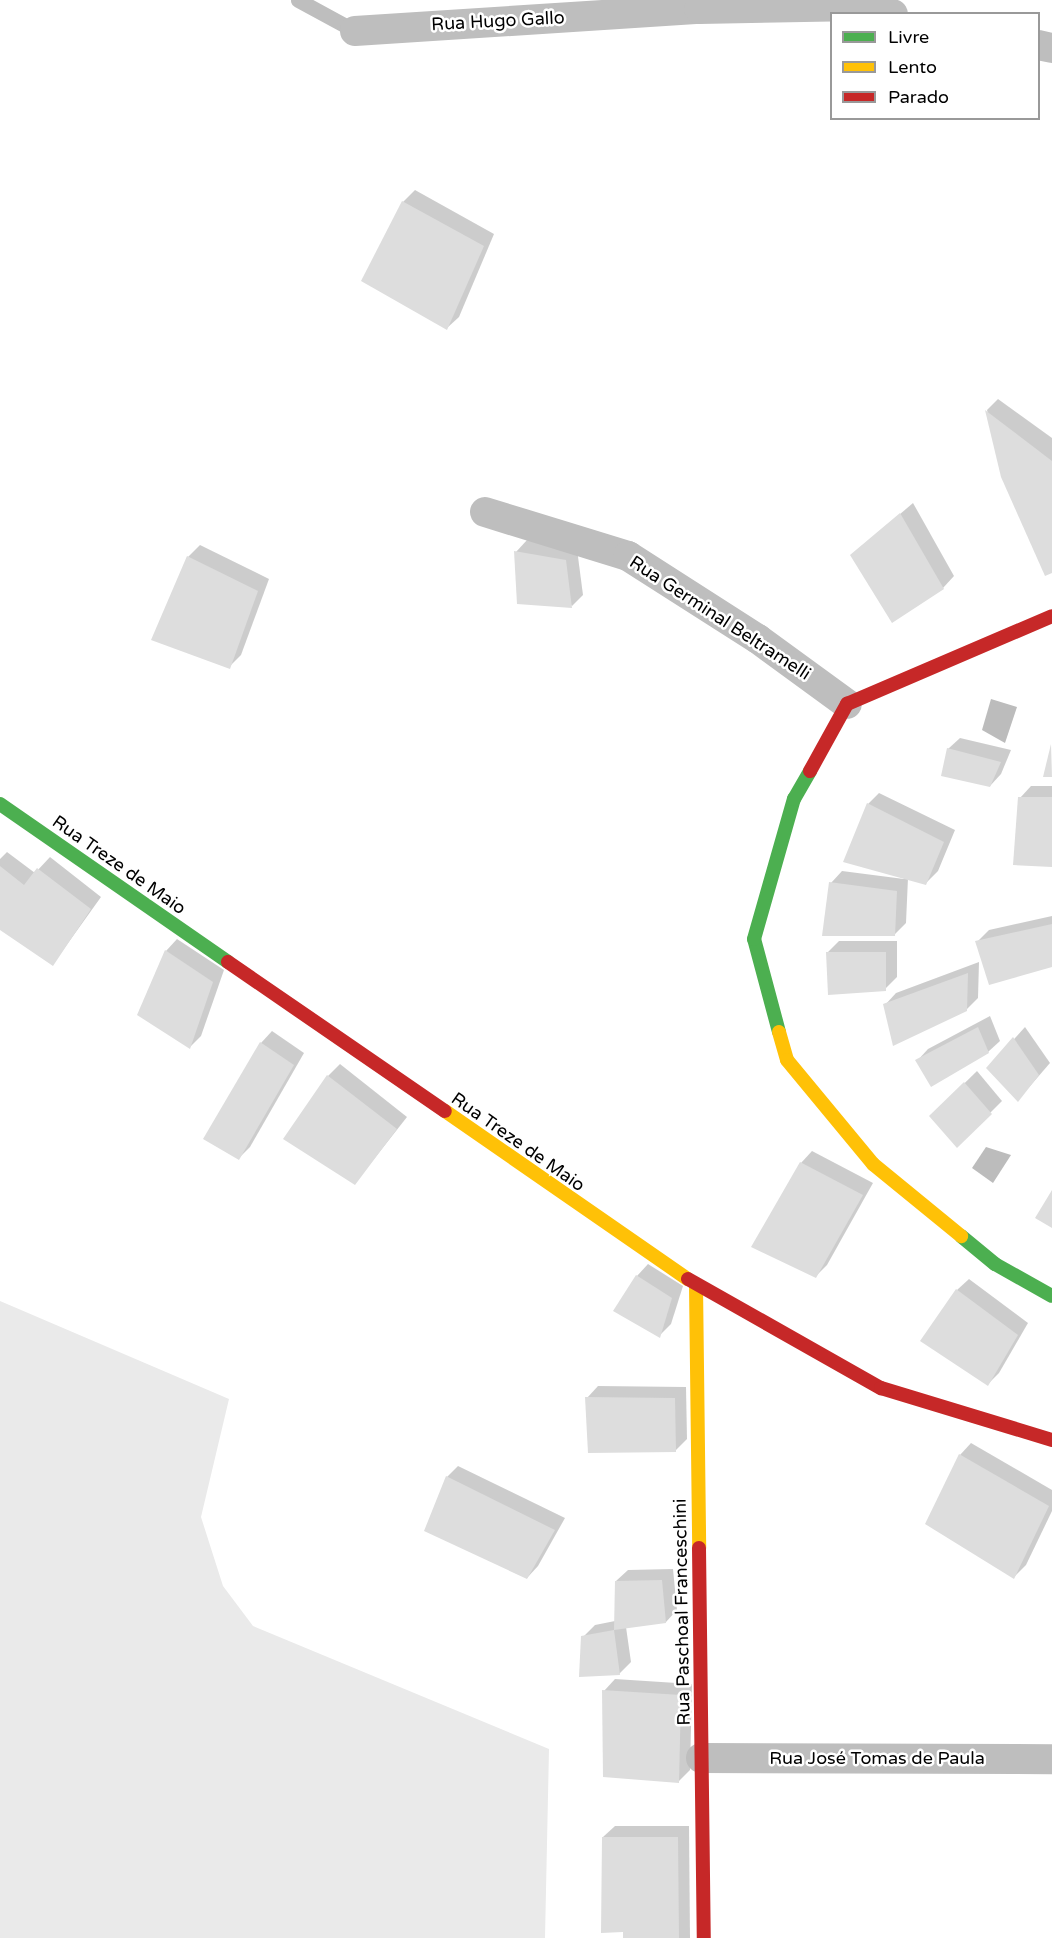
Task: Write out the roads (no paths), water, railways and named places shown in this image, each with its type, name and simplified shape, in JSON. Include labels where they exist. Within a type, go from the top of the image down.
[{"type":"street","name":"Rua Hugo Gallo","points":[[355,31],[699,9],[864,3],[888,12]]},
{"type":"street","name":"Rua Germinal Beltramelli","points":[[485,512],[628,556],[758,639],[847,704]]},
{"type":"street","points":[[1052,616],[847,704],[794,799],[754,939],[787,1060],[873,1164],[995,1264],[1052,1296]]},
{"type":"street","name":"Rua Treze de Maio","points":[[0,804],[696,1285],[881,1388],[1052,1440]]},
{"type":"street","name":"Rua Paschoal Franceschini","points":[[696,1285],[704,1938]]},
{"type":"street","name":"Rua José Tomas de Paula","points":[[701,1758],[1052,1759]]},
{"type":"lane","points":[[298,0],[355,31]]}]
